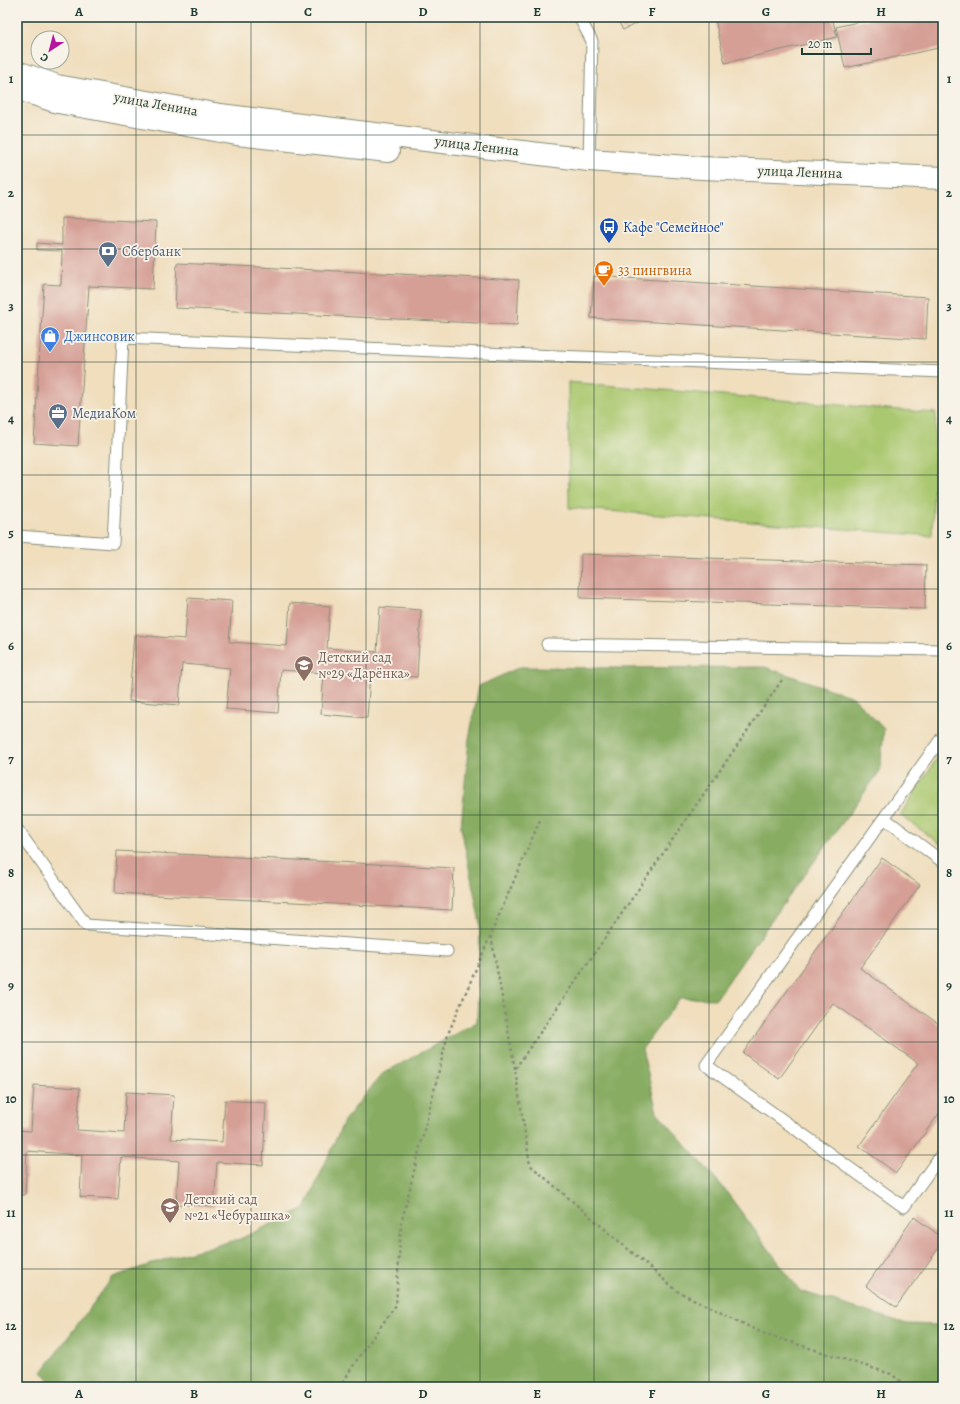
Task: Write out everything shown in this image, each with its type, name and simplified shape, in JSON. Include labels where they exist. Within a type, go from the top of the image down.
[{"type":"main road","name":"улица Ленина","points":[[17,72],[57,86],[220,115],[589,160],[702,168],[943,178]]},
{"type":"main road","points":[[17,88],[58,102],[237,134],[617,175],[943,193]]},
{"type":"lane","points":[[579,17],[592,41],[589,160]]},
{"type":"lane","points":[[17,536],[112,543],[123,338],[943,372]]},
{"type":"lane","points":[[547,644],[943,650]]},
{"type":"lane","points":[[943,736],[706,1066],[904,1207],[943,1152]]},
{"type":"lane","points":[[884,818],[943,862]]},
{"type":"lane","points":[[17,829],[86,925],[447,951]]},
{"type":"path","points":[[515,1069],[782,680]]},
{"type":"path","points":[[340,1387],[358,1358],[396,1305],[401,1224],[448,1034],[540,820]]},
{"type":"path","points":[[490,935],[515,1069],[530,1165],[677,1290],[762,1333],[892,1374],[909,1387]]},
{"type":"green space","points":[[568,382],[936,413],[932,536],[569,508]]},
{"type":"green space","points":[[520,667],[765,667],[853,697],[884,729],[880,771],[716,999],[680,998],[642,1049],[657,1112],[722,1186],[800,1291],[907,1324],[943,1325],[943,1387],[54,1387],[42,1372],[113,1277],[172,1257],[240,1239],[305,1208],[344,1121],[382,1074],[477,1022],[480,923],[461,827],[469,739],[479,686]]},
{"type":"green space","points":[[943,749],[943,846],[900,815]]},
{"type":"building","points":[[616,17],[649,17],[623,30]]},
{"type":"building","points":[[724,17],[832,17],[837,37],[725,63],[715,19]]},
{"type":"building","points":[[879,17],[943,17],[943,47],[845,68],[836,27]]},
{"type":"building","points":[[62,218],[156,222],[153,289],[89,286],[78,446],[34,443],[44,284],[61,285],[62,251],[37,250],[37,243],[62,245]]},
{"type":"building","points":[[177,263],[519,280],[517,325],[175,308]]},
{"type":"building","points":[[594,276],[928,297],[926,339],[591,318]]},
{"type":"building","points":[[581,554],[926,565],[925,609],[580,598]]},
{"type":"building","points":[[188,598],[232,601],[229,642],[287,646],[290,603],[330,606],[327,648],[377,652],[380,607],[421,610],[417,677],[370,674],[367,718],[321,714],[324,673],[281,670],[278,713],[226,709],[230,668],[182,664],[179,705],[129,701],[134,635],[185,639]]},
{"type":"building","points":[[117,851],[454,868],[452,910],[115,893]]},
{"type":"building","points":[[882,858],[920,885],[860,968],[943,1027],[943,1108],[896,1173],[859,1146],[918,1063],[833,1003],[779,1079],[743,1053]]},
{"type":"building","points":[[34,1085],[80,1088],[77,1130],[124,1133],[126,1092],[174,1095],[171,1139],[222,1142],[225,1100],[266,1103],[263,1165],[217,1162],[214,1206],[176,1204],[179,1161],[121,1157],[118,1199],[80,1197],[82,1155],[27,1151],[25,1195],[17,1195],[17,1130],[31,1131]]},
{"type":"building","points":[[914,1217],[943,1238],[943,1242],[896,1307],[866,1286]]},
{"type":"place","name":"Кафе \"Семейное\"","points":[[609,244]]},
{"type":"place","name":"Сбербанк","points":[[108,268]]},
{"type":"place","name":"33 пингвина","points":[[604,287]]},
{"type":"place","name":"Джинсовик","points":[[50,353]]},
{"type":"place","name":"МедиаКом","points":[[58,430]]},
{"type":"place","name":"Детский сад №29 «Дарёнка»","points":[[304,682]]},
{"type":"place","name":"Детский сад №21 «Чебурашка»","points":[[170,1224]]}]
